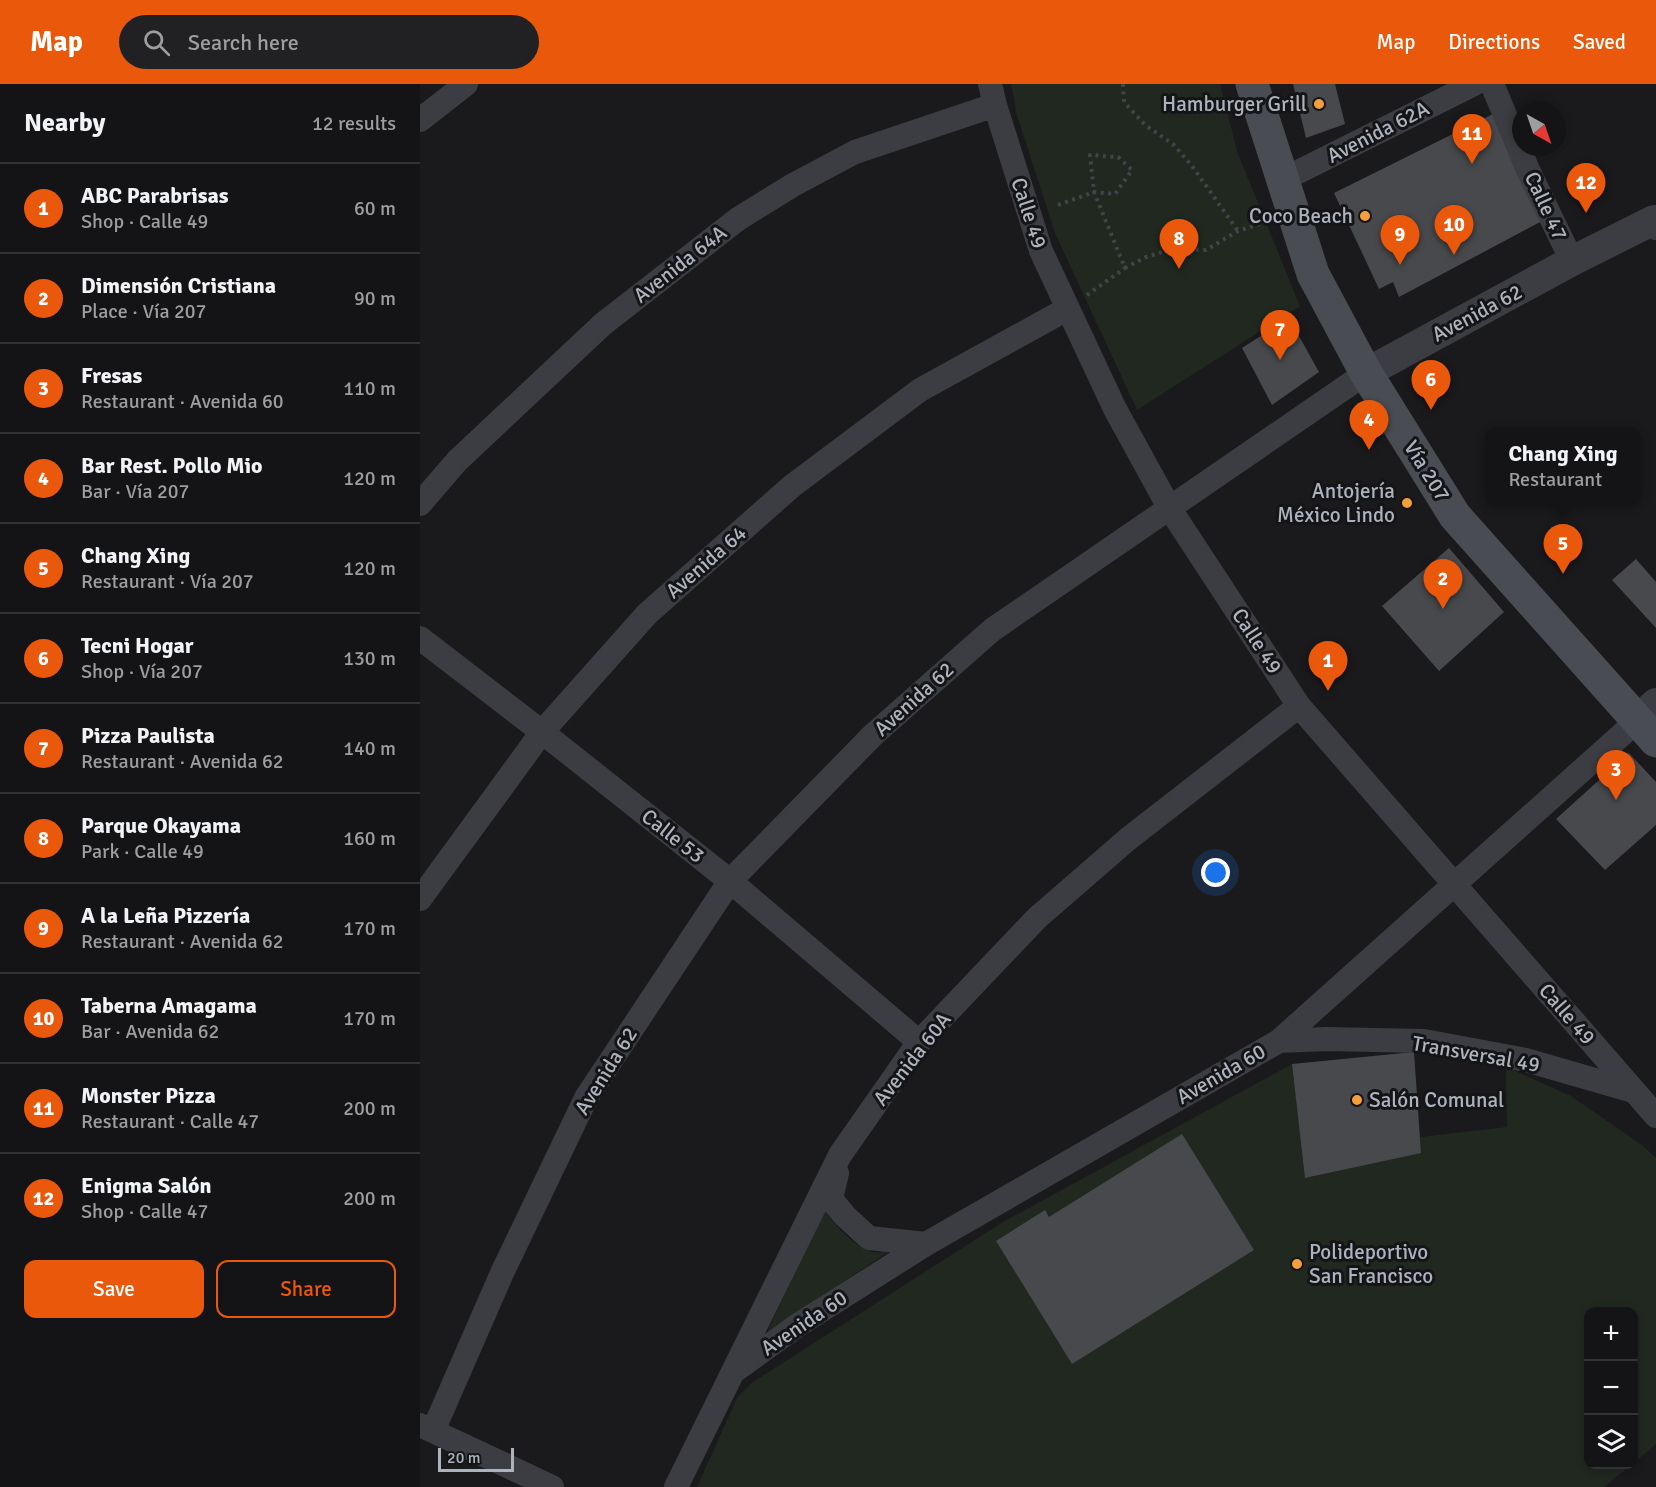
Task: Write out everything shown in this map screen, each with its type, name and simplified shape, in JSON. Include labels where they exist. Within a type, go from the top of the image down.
[{"type":"main road","name":"Vía 207","points":[[1252,84],[1313,274],[1366,373],[1455,516],[1650,722]]},
{"type":"street","points":[[420,120],[466,84]]},
{"type":"street","name":"Avenida 62A","points":[[1282,180],[1474,84]]},
{"type":"street","name":"Calle 47","points":[[1492,84],[1528,170],[1572,261]]},
{"type":"street","name":"Calle 49","points":[[992,95],[1041,251],[1115,409],[1170,509],[1299,706],[1656,1116]]},
{"type":"street","name":"Avenida 64A","points":[[420,504],[457,461],[603,324],[738,219],[855,152],[992,95]]},
{"type":"street","name":"Avenida 62","points":[[427,1428],[586,1098],[730,881],[873,735],[992,630],[1366,373],[1572,261],[1655,221]]},
{"type":"street","name":"Avenida 64","points":[[420,899],[542,732],[647,614],[792,486],[920,390],[1067,309]]},
{"type":"street","name":"Calle 53","points":[[420,638],[730,881],[919,1042]]},
{"type":"street","name":"Avenida 60A","points":[[676,1487],[840,1155],[919,1042],[1037,918],[1128,839],[1299,706]]},
{"type":"street","name":"Avenida 60","points":[[733,1372],[798,1325],[926,1244],[1279,1041],[1455,884],[1650,722]]},
{"type":"street","name":"Transversal 49","points":[[1279,1041],[1326,1039],[1424,1041],[1526,1060],[1633,1091]]},
{"type":"street","points":[[840,1155],[831,1199],[845,1216],[869,1238],[926,1244]]},
{"type":"street","points":[[427,1428],[552,1487]]},
{"type":"path","points":[[1123,84],[1124,102],[1145,125],[1173,144],[1192,166],[1238,231]]},
{"type":"path","points":[[1058,205],[1094,192],[1115,194],[1132,170],[1118,156],[1090,154],[1094,192],[1125,268]]},
{"type":"path","points":[[1067,309],[1125,268],[1146,257],[1172,249],[1206,250],[1238,231],[1266,222]]},
{"type":"shaded area","points":[[1011,84],[1220,84],[1238,154],[1300,306],[1137,410],[1055,233],[1017,115]]},
{"type":"shaded area","name":"Polideportivo San Francisco","points":[[1292,1064],[1306,1178],[1421,1152],[1420,1137],[1507,1127],[1506,1067],[1571,1096],[1642,1145],[1656,1158],[1656,1444],[1638,1460],[1638,1307],[1584,1307],[1584,1469],[1626,1469],[1604,1487],[697,1487],[737,1398],[753,1382],[1003,1222]]},
{"type":"shaded area","points":[[824,1208],[839,1228],[859,1246],[873,1252],[888,1252],[767,1333]]},
{"type":"building","name":"Hamburger Grill","points":[[1293,84],[1335,84],[1345,124],[1306,138]]},
{"type":"building","points":[[1493,114],[1544,220],[1399,297],[1393,282],[1379,289],[1334,193]]},
{"type":"building","points":[[1289,318],[1319,372],[1272,405],[1242,348]]},
{"type":"building","points":[[1449,548],[1504,612],[1439,671],[1382,606]]},
{"type":"building","points":[[1636,559],[1656,582],[1656,628],[1612,580]]},
{"type":"building","points":[[1629,753],[1656,782],[1656,825],[1605,870],[1556,819]]},
{"type":"building","name":"Salón Comunal","points":[[1414,1052],[1421,1153],[1305,1178],[1292,1064]]},
{"type":"building","points":[[1182,1134],[1254,1250],[1072,1364],[996,1241],[1045,1210],[1049,1217]]},
{"type":"place","name":"Hamburger Grill","points":[[1319,104]]},
{"type":"place","name":"Monster Pizza","points":[[1472,164]]},
{"type":"place","name":"Enigma Salón","points":[[1586,213]]},
{"type":"place","name":"Coco Beach","points":[[1365,216]]},
{"type":"place","name":"Taberna Amagama","points":[[1454,255]]},
{"type":"place","name":"A la Leña Pizzería","points":[[1400,265]]},
{"type":"place","name":"Parque Okayama","points":[[1179,269]]},
{"type":"place","name":"Pizza Paulista","points":[[1280,360]]},
{"type":"place","name":"Tecni Hogar","points":[[1431,410]]},
{"type":"place","name":"Bar Rest. Pollo Mio","points":[[1369,450]]},
{"type":"place","name":"Antojería México Lindo","points":[[1407,503]]},
{"type":"place","name":"Chang Xing","points":[[1563,574]]},
{"type":"place","name":"Dimensión Cristiana","points":[[1443,609]]},
{"type":"place","name":"ABC Parabrisas","points":[[1328,691]]},
{"type":"place","name":"Fresas","points":[[1616,800]]},
{"type":"place","name":"Salón Comunal","points":[[1357,1100]]},
{"type":"place","name":"Polideportivo San Francisco","points":[[1297,1264]]}]
